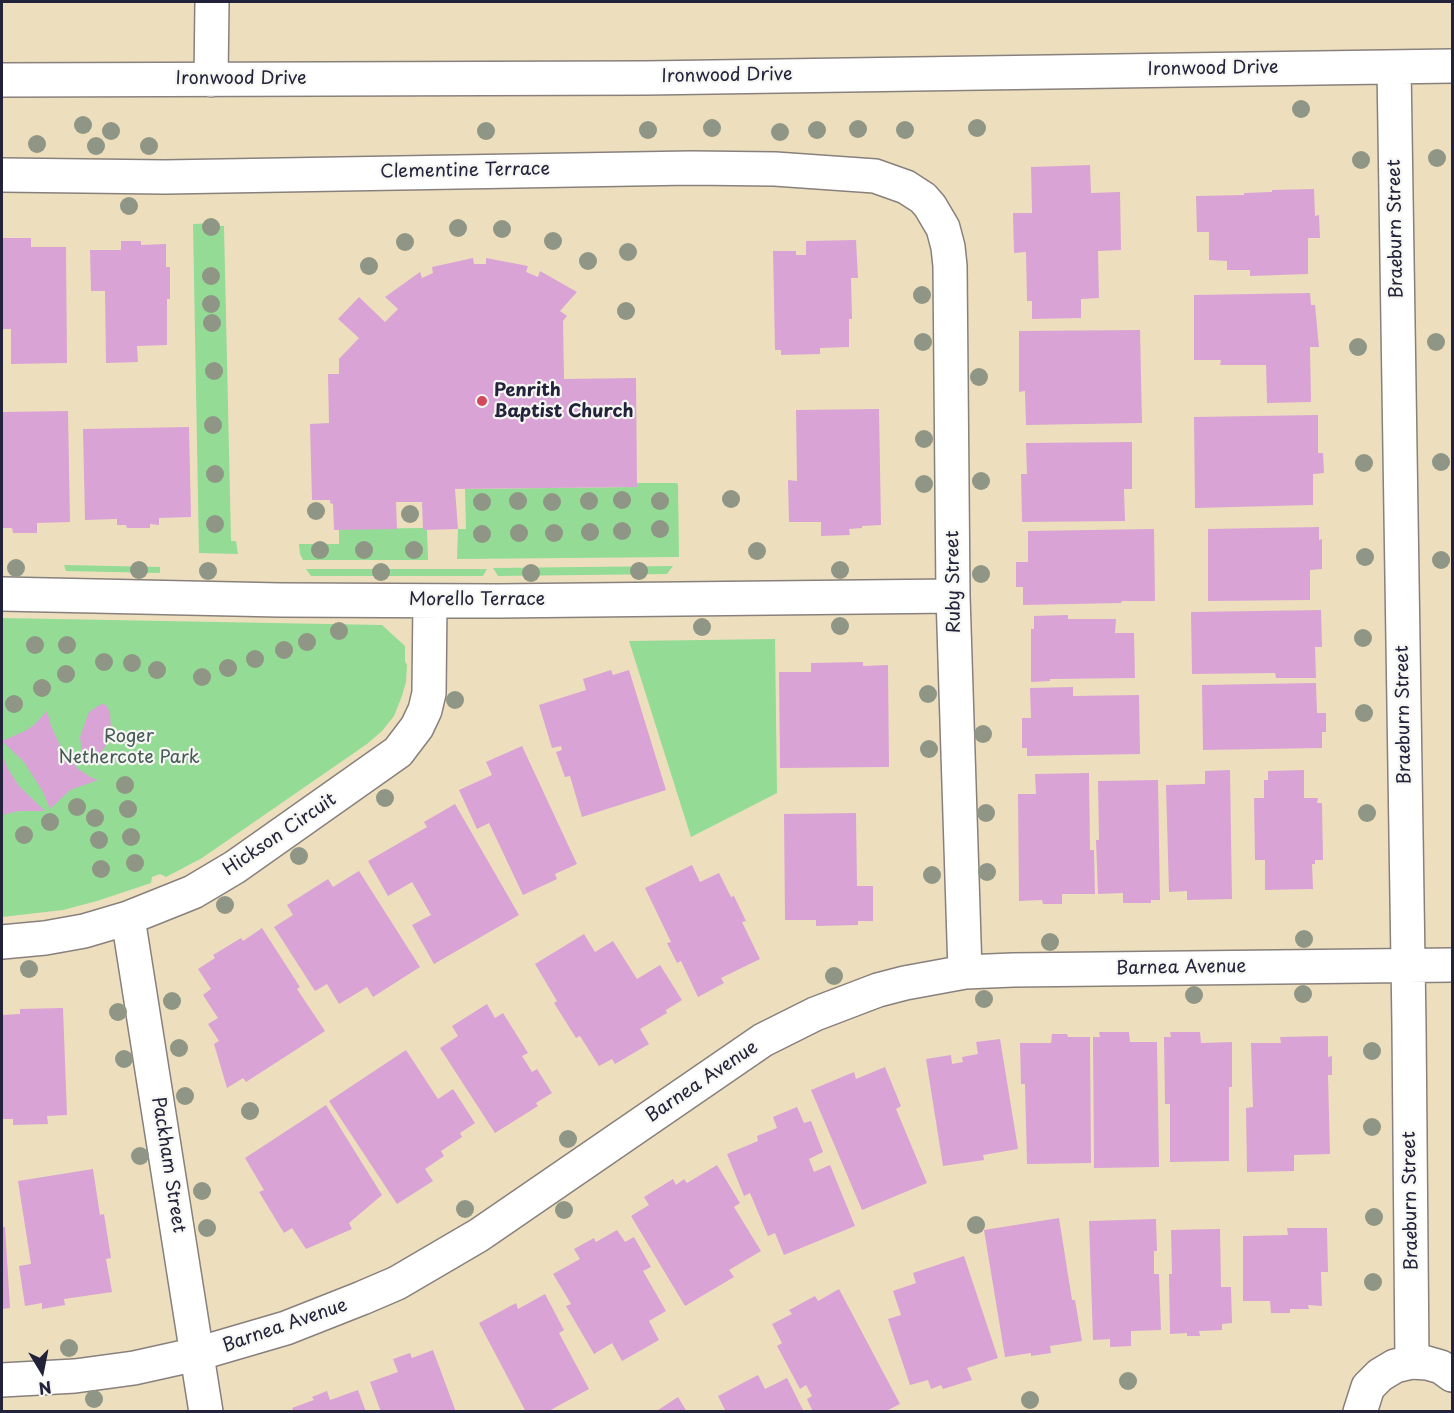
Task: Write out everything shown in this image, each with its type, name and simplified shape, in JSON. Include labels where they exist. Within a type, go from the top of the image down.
[{"type":"street","points":[[211,80],[212,2]]},
{"type":"street","name":"Ironwood Drive","points":[[2,80],[646,78],[1452,66]]},
{"type":"street","name":"Braeburn Street","points":[[1394,67],[1412,1362]]},
{"type":"street","name":"Clementine Terrace","points":[[2,175],[165,177],[668,168],[775,169],[875,176],[906,187],[923,198]]},
{"type":"street","name":"Ruby Street","points":[[923,198],[943,228],[950,266],[953,596],[965,972]]},
{"type":"street","name":"Morello Terrace","points":[[2,594],[430,601],[953,596]]},
{"type":"street","name":"Hickson Circuit","points":[[2,942],[84,932],[167,904],[214,880],[398,752],[417,727],[425,710],[429,693],[430,601]]},
{"type":"street","name":"Packham Street","points":[[128,918],[206,1412]]},
{"type":"street","name":"Barnea Avenue","points":[[2,1380],[75,1376],[134,1368],[197,1354],[259,1337],[325,1314],[397,1282],[437,1261],[520,1208],[727,1063],[790,1026],[836,1005],[878,990],[965,972],[1452,965]]},
{"type":"street","points":[[1360,1412],[1368,1387],[1380,1375],[1395,1366],[1412,1362],[1427,1363],[1441,1367],[1452,1375]]},
{"type":"green space","points":[[1452,2],[1452,3],[1223,3]]},
{"type":"green space","points":[[216,223],[216,226],[224,226],[231,541],[236,541],[238,554],[199,553],[193,224]]},
{"type":"green space","points":[[637,483],[677,483],[679,557],[457,559],[458,529],[466,529],[465,489],[637,487]]},
{"type":"green space","points":[[423,528],[427,530],[428,560],[303,560],[300,554],[299,544],[339,544],[339,529]]},
{"type":"green space","points":[[64,565],[160,567],[160,573],[66,571]]},
{"type":"green space","points":[[673,566],[667,574],[498,576],[493,568]]},
{"type":"green space","points":[[306,569],[487,569],[483,576],[311,576]]},
{"type":"green space","name":"Roger Nethercote Park","points":[[2,618],[382,625],[405,646],[406,682],[394,716],[367,744],[202,858],[166,877],[160,874],[152,877],[151,883],[97,901],[63,910],[2,917]]},
{"type":"green space","points":[[775,639],[777,793],[691,837],[629,641]]},
{"type":"building","points":[[1090,165],[1091,193],[1120,192],[1121,250],[1098,251],[1099,298],[1081,299],[1081,318],[1032,319],[1032,301],[1027,301],[1026,252],[1014,253],[1013,213],[1032,213],[1031,167]]},
{"type":"building","points":[[1314,189],[1315,216],[1319,215],[1320,238],[1308,238],[1308,274],[1250,276],[1250,270],[1227,270],[1227,261],[1209,260],[1209,232],[1197,232],[1196,196],[1244,195],[1244,193],[1272,192],[1272,190]]},
{"type":"building","points":[[3,238],[31,238],[31,247],[66,247],[67,363],[11,364],[11,329],[2,329]]},
{"type":"building","points":[[856,240],[858,278],[851,278],[852,319],[849,319],[849,347],[820,348],[820,354],[781,355],[781,350],[775,350],[773,251],[796,251],[796,255],[806,255],[806,241]]},
{"type":"building","points":[[121,241],[141,241],[141,245],[166,244],[166,267],[170,267],[167,345],[137,346],[138,362],[106,363],[105,291],[91,291],[90,250],[121,250]]},
{"type":"building","name":"Penrith Baptist Church","points":[[473,258],[474,264],[486,264],[486,258],[528,266],[526,272],[538,277],[540,271],[577,292],[560,311],[567,316],[563,321],[564,379],[636,378],[637,487],[455,489],[458,529],[423,530],[422,502],[396,502],[397,529],[334,530],[333,504],[330,500],[312,500],[310,424],[329,423],[328,374],[339,374],[339,359],[359,338],[338,319],[359,297],[385,322],[398,309],[385,297],[420,272],[422,278],[433,273],[432,267]]},
{"type":"building","points":[[1310,293],[1311,305],[1315,305],[1319,347],[1310,347],[1311,402],[1267,403],[1266,365],[1220,365],[1221,360],[1194,360],[1194,295]]},
{"type":"building","points":[[1140,330],[1142,423],[1026,425],[1025,391],[1019,392],[1019,331]]},
{"type":"building","points":[[879,409],[881,525],[849,529],[850,535],[821,536],[821,522],[789,522],[788,480],[797,481],[796,410]]},
{"type":"building","points":[[68,411],[70,522],[37,523],[37,533],[13,533],[12,528],[2,528],[2,412]]},
{"type":"building","points":[[1318,415],[1318,453],[1323,453],[1324,473],[1313,474],[1313,505],[1195,508],[1194,417]]},
{"type":"building","points":[[189,427],[191,517],[159,518],[159,525],[150,524],[150,528],[127,528],[126,525],[117,525],[117,519],[85,520],[83,429]]},
{"type":"building","points":[[1132,442],[1132,489],[1124,489],[1125,521],[1022,522],[1021,474],[1027,474],[1026,443]]},
{"type":"building","points":[[1319,527],[1319,540],[1322,539],[1322,569],[1310,570],[1310,600],[1208,601],[1208,529]]},
{"type":"building","points":[[1154,529],[1155,601],[1023,605],[1023,587],[1016,587],[1016,562],[1028,562],[1028,531]]},
{"type":"building","points":[[1321,610],[1322,647],[1315,647],[1316,678],[1276,678],[1275,673],[1192,674],[1191,612]]},
{"type":"building","points":[[1068,615],[1068,619],[1116,619],[1115,633],[1134,633],[1135,678],[1050,679],[1050,681],[1031,682],[1031,629],[1034,629],[1034,616]]},
{"type":"building","points":[[863,662],[863,666],[888,665],[889,767],[780,768],[779,672],[811,672],[811,663]]},
{"type":"building","points":[[611,670],[613,675],[629,670],[666,790],[582,817],[570,776],[565,777],[556,752],[562,750],[561,746],[552,748],[539,705],[586,690],[583,679]]},
{"type":"building","points":[[1316,683],[1317,713],[1326,713],[1326,732],[1322,732],[1322,748],[1203,750],[1202,685]]},
{"type":"building","points":[[1073,687],[1073,696],[1139,695],[1140,754],[1027,756],[1027,748],[1022,748],[1022,718],[1031,718],[1030,688]]},
{"type":"building","points":[[101,704],[106,705],[110,712],[111,733],[98,757],[89,760],[82,753],[80,737],[89,712]]},
{"type":"building","points":[[47,711],[61,747],[78,769],[98,780],[70,790],[50,809],[43,792],[24,762],[2,741],[34,725]]},
{"type":"building","points":[[522,746],[577,864],[555,874],[557,879],[523,895],[489,823],[477,829],[459,790],[492,775],[486,762]]},
{"type":"building","points":[[2,754],[19,786],[45,811],[19,811],[2,815]]},
{"type":"building","points":[[1230,770],[1232,899],[1187,900],[1187,891],[1169,892],[1166,785],[1205,784],[1205,771]]},
{"type":"building","points":[[1304,770],[1304,798],[1318,798],[1317,803],[1322,803],[1323,860],[1315,860],[1315,864],[1312,864],[1313,889],[1265,890],[1265,860],[1255,860],[1254,798],[1264,798],[1264,780],[1268,780],[1268,771]]},
{"type":"building","points":[[1089,773],[1090,850],[1094,850],[1095,894],[1062,894],[1062,904],[1043,904],[1042,900],[1019,901],[1018,794],[1036,794],[1035,774]]},
{"type":"building","points":[[1158,780],[1160,900],[1151,900],[1151,903],[1123,903],[1123,893],[1098,894],[1096,840],[1099,840],[1098,781]]},
{"type":"building","points":[[455,804],[519,915],[434,964],[412,925],[431,915],[412,882],[388,896],[368,861],[427,827],[424,822]]},
{"type":"building","points":[[856,813],[857,886],[873,886],[873,921],[858,921],[858,925],[816,926],[816,920],[785,920],[784,814]]},
{"type":"building","points":[[692,865],[700,882],[719,873],[746,921],[742,922],[760,959],[721,978],[724,983],[698,997],[681,961],[677,963],[667,943],[671,942],[645,888]]},
{"type":"building","points":[[359,871],[420,967],[373,997],[367,987],[339,1004],[327,984],[315,991],[274,927],[293,915],[287,905],[328,879],[333,887]]},
{"type":"building","points":[[262,928],[300,987],[297,989],[325,1031],[246,1082],[243,1078],[227,1088],[214,1044],[219,1041],[208,1024],[218,1018],[203,995],[211,989],[198,969],[215,958],[213,955],[241,938],[243,941]]},
{"type":"building","points":[[584,934],[595,952],[613,941],[637,979],[660,965],[682,1000],[666,1010],[667,1013],[640,1029],[649,1044],[615,1064],[612,1059],[599,1066],[580,1036],[576,1038],[554,1003],[557,1001],[535,964]]},
{"type":"building","points":[[487,1004],[495,1018],[503,1013],[528,1053],[522,1056],[532,1072],[537,1069],[552,1093],[536,1103],[538,1106],[495,1133],[440,1048],[458,1036],[452,1026]]},
{"type":"building","points":[[63,1008],[67,1115],[47,1116],[48,1124],[13,1125],[13,1119],[2,1119],[2,1015],[20,1014],[20,1009]]},
{"type":"building","points":[[1099,1032],[1129,1032],[1130,1042],[1157,1042],[1159,1167],[1094,1168],[1093,1037],[1100,1037]]},
{"type":"building","points":[[1170,1032],[1200,1032],[1201,1043],[1232,1042],[1232,1087],[1229,1087],[1229,1161],[1170,1162],[1170,1104],[1165,1104],[1164,1037],[1171,1037]]},
{"type":"building","points":[[1052,1034],[1090,1037],[1091,1163],[1027,1164],[1025,1084],[1021,1084],[1020,1043],[1051,1043]]},
{"type":"building","points":[[1328,1036],[1328,1057],[1332,1056],[1332,1075],[1328,1075],[1330,1154],[1294,1155],[1294,1171],[1247,1172],[1246,1108],[1253,1107],[1251,1043],[1281,1043],[1280,1037]]},
{"type":"building","points":[[1000,1039],[1018,1149],[983,1155],[984,1160],[943,1166],[926,1059],[951,1055],[952,1064],[963,1062],[962,1057],[978,1054],[976,1042]]},
{"type":"building","points":[[406,1050],[438,1099],[453,1089],[475,1123],[460,1133],[462,1137],[441,1151],[444,1156],[425,1169],[433,1181],[397,1204],[329,1101]]},
{"type":"building","points":[[885,1067],[901,1106],[896,1109],[927,1183],[862,1210],[811,1090],[854,1072],[856,1079]]},
{"type":"building","points":[[326,1105],[382,1195],[349,1223],[352,1229],[306,1249],[292,1228],[284,1233],[259,1192],[264,1190],[245,1158]]},
{"type":"building","points":[[797,1107],[804,1123],[811,1121],[823,1152],[809,1159],[814,1172],[830,1165],[855,1226],[784,1255],[775,1233],[768,1236],[750,1193],[744,1196],[727,1154],[758,1141],[757,1136],[777,1128],[773,1117]]},
{"type":"building","points":[[717,1165],[740,1203],[734,1207],[761,1251],[729,1270],[734,1277],[685,1306],[631,1216],[649,1205],[644,1197],[673,1179],[676,1185],[684,1179],[687,1183]]},
{"type":"building","points":[[93,1169],[100,1215],[104,1214],[111,1258],[106,1259],[112,1292],[64,1299],[65,1305],[42,1309],[42,1303],[25,1306],[19,1266],[31,1264],[18,1181]]},
{"type":"building","points":[[1059,1218],[1072,1300],[1075,1300],[1082,1341],[1050,1346],[1051,1353],[1005,1357],[984,1230]]},
{"type":"building","points":[[1156,1219],[1157,1251],[1154,1251],[1154,1274],[1159,1274],[1161,1330],[1131,1331],[1131,1346],[1110,1347],[1110,1339],[1093,1340],[1089,1221]]},
{"type":"building","points":[[2,1227],[5,1227],[10,1308],[2,1309]]},
{"type":"building","points":[[1287,1228],[1327,1228],[1328,1272],[1321,1272],[1322,1306],[1308,1305],[1309,1309],[1290,1309],[1290,1313],[1271,1313],[1270,1301],[1243,1301],[1243,1236],[1288,1235]]},
{"type":"building","points":[[1220,1229],[1221,1287],[1231,1287],[1232,1323],[1222,1324],[1222,1330],[1199,1331],[1200,1336],[1187,1336],[1187,1333],[1170,1334],[1171,1230]]},
{"type":"building","points":[[617,1230],[625,1242],[634,1237],[651,1267],[643,1271],[666,1311],[649,1321],[659,1340],[622,1361],[612,1343],[594,1354],[566,1306],[571,1304],[553,1274],[580,1259],[574,1249],[594,1238],[596,1242]]},
{"type":"building","points":[[964,1256],[998,1358],[967,1368],[972,1380],[943,1389],[941,1385],[931,1389],[928,1380],[910,1385],[888,1319],[901,1315],[893,1291],[916,1283],[913,1273]]},
{"type":"building","points":[[839,1289],[900,1404],[884,1412],[813,1412],[807,1399],[812,1396],[806,1385],[800,1389],[777,1346],[782,1343],[772,1324],[792,1314],[789,1310],[815,1296],[818,1301]]},
{"type":"building","points":[[545,1294],[564,1330],[559,1333],[589,1389],[547,1412],[526,1412],[479,1323],[516,1303],[518,1309]]},
{"type":"building","points":[[433,1350],[456,1412],[381,1412],[370,1382],[398,1372],[393,1359],[410,1353],[412,1358]]},
{"type":"building","points":[[758,1375],[765,1389],[787,1378],[804,1412],[726,1412],[718,1396]]},
{"type":"building","points":[[358,1390],[366,1412],[294,1412],[292,1408],[314,1400],[312,1397],[327,1391],[330,1400]]},
{"type":"building","points":[[678,1397],[687,1412],[655,1412]]},
{"type":"place","name":"Penrith Baptist Church","points":[[482,401]]}]
